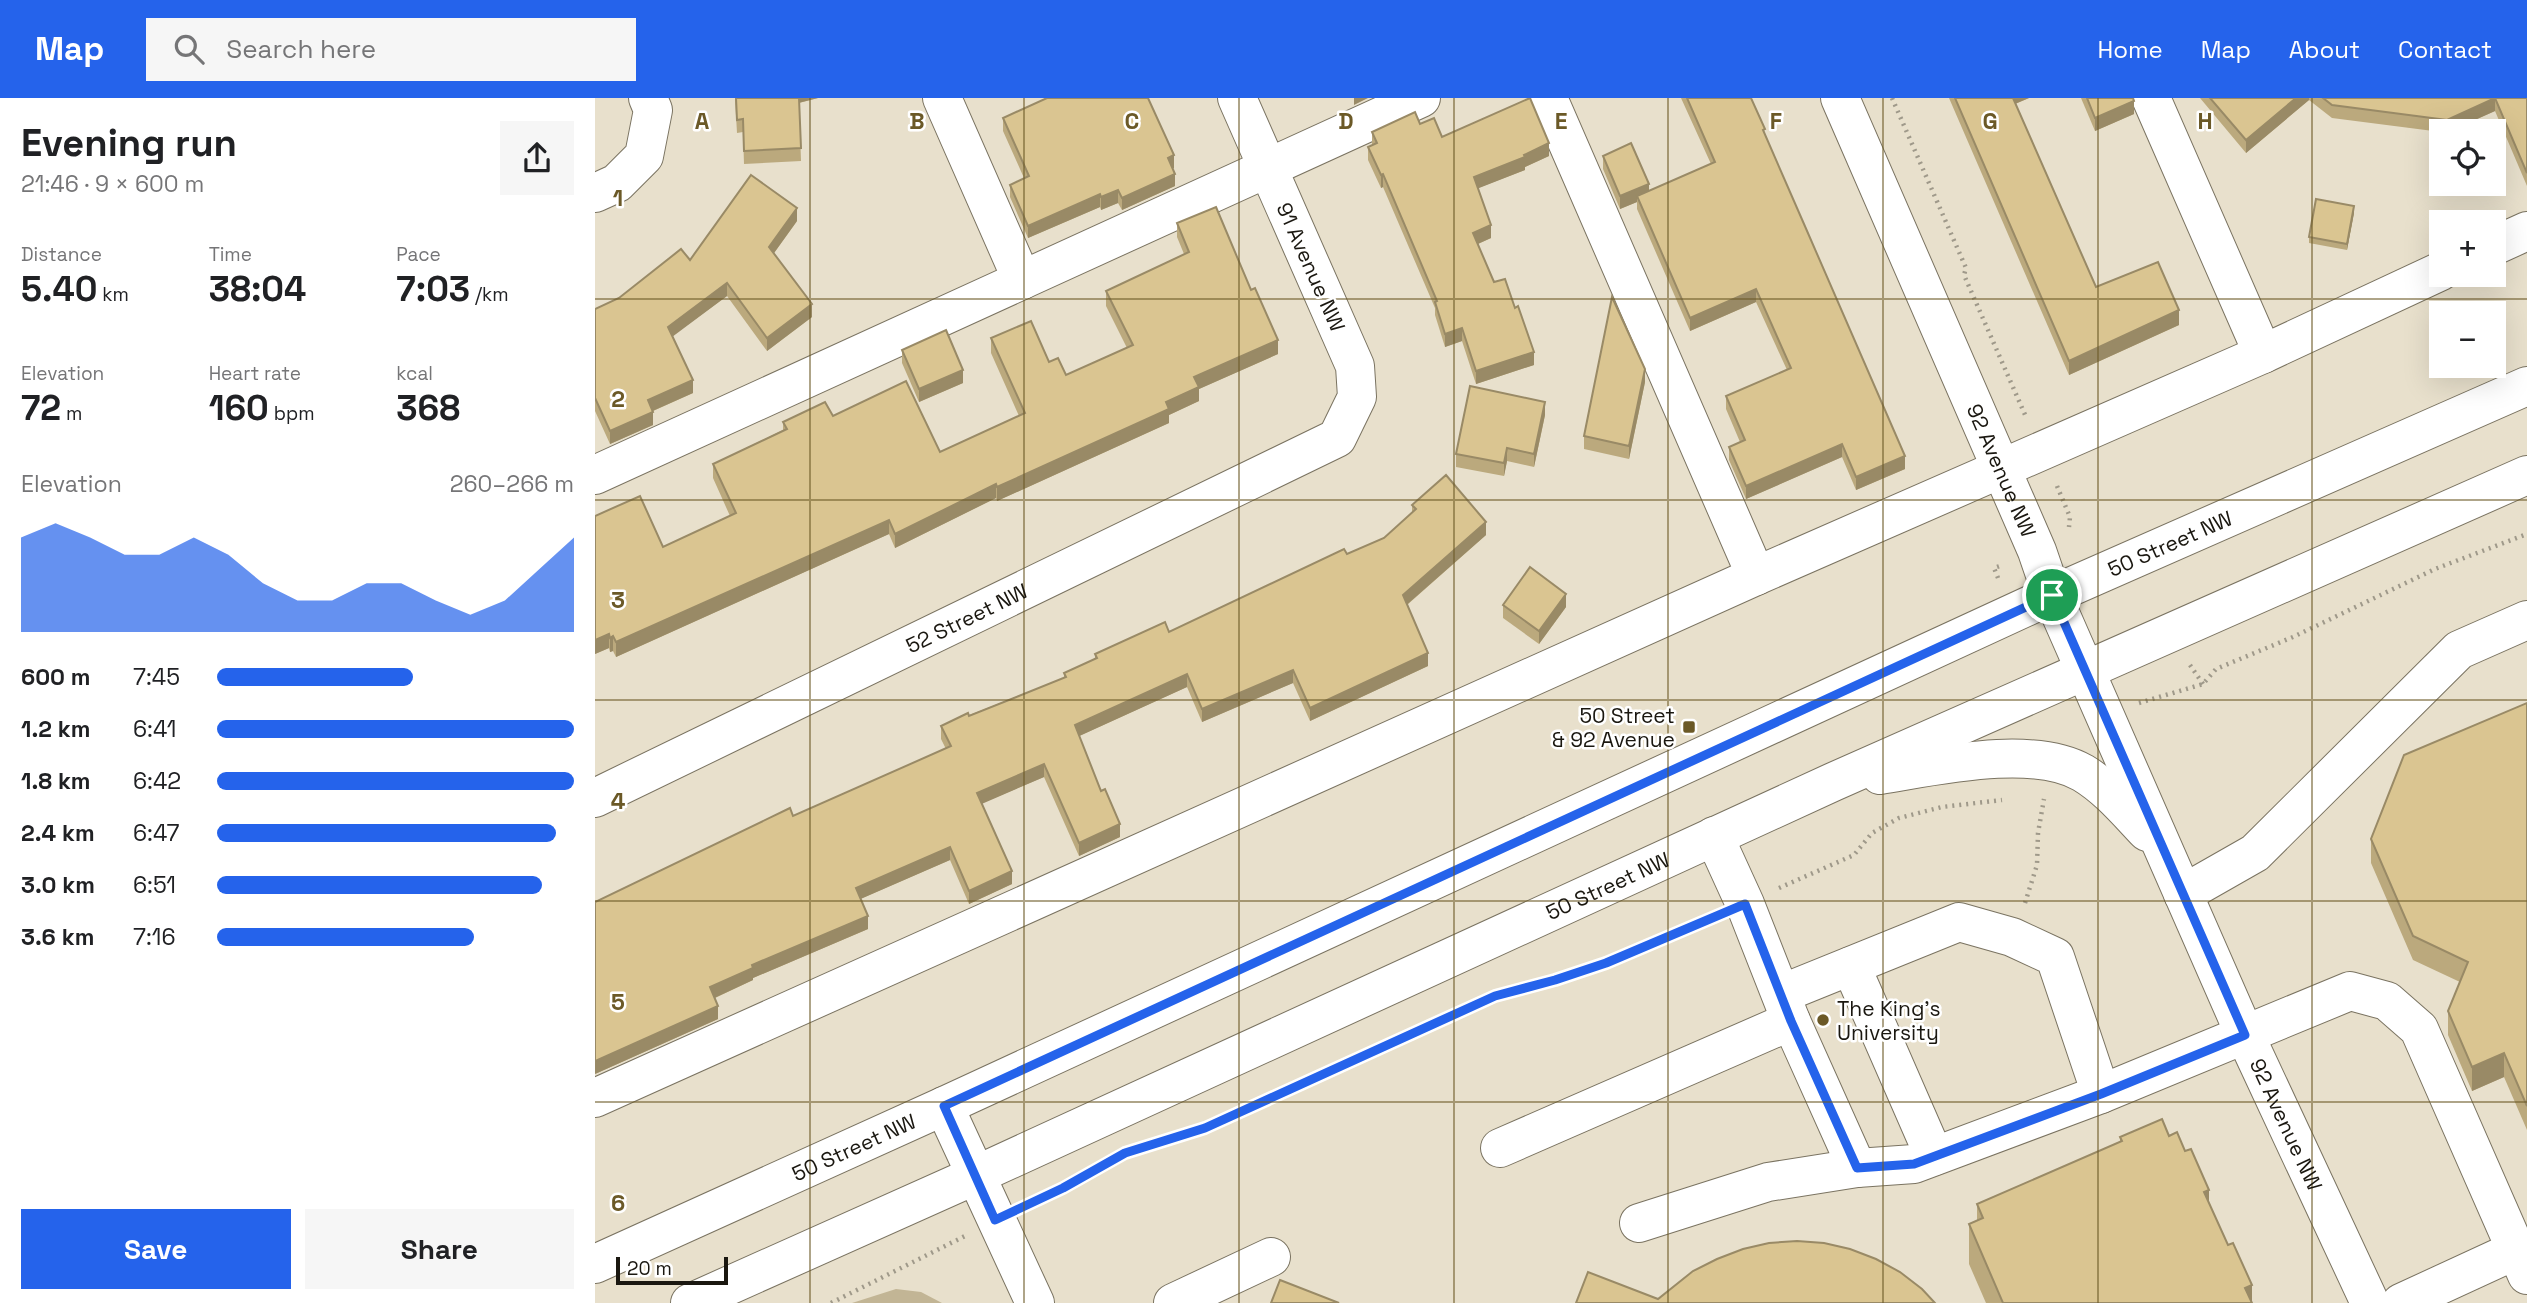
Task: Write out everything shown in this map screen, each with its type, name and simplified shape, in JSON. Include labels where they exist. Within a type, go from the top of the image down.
[{"type":"main road","points":[[595,193],[617,183],[644,156],[653,110],[648,98]]},
{"type":"main road","points":[[942,98],[1022,280]]},
{"type":"main road","name":"91 Avenue NW","points":[[1237,98],[1355,366],[1357,397],[1337,438]]},
{"type":"main road","points":[[595,475],[1422,98]]},
{"type":"main road","points":[[1548,98],[1756,576]]},
{"type":"main road","name":"92 Avenue NW","points":[[1840,98],[2162,849],[2370,1303]]},
{"type":"main road","points":[[2151,98],[2263,354]]},
{"type":"main road","points":[[2506,241],[2527,231]]},
{"type":"main road","points":[[595,1098],[1756,576],[2263,354],[2429,277]]},
{"type":"main road","name":"50 Street NW","points":[[595,1264],[2052,595],[2527,386]]},
{"type":"main road","name":"52 Street NW","points":[[595,798],[1337,438]]},
{"type":"main road","name":"50 Street NW","points":[[689,1303],[974,1176],[1833,782],[2527,475]]},
{"type":"main road","points":[[2183,894],[2255,853],[2459,650],[2527,620]]},
{"type":"main road","points":[[1833,782],[1979,760],[2049,760],[2082,773],[2113,795],[2162,849]]},
{"type":"main road","points":[[1714,836],[1857,1168]]},
{"type":"main road","points":[[1500,1148],[1786,1008],[1851,966],[1959,922],[2012,937],[2055,957],[2101,1094]]},
{"type":"main road","points":[[1851,966],[1934,1156]]},
{"type":"main road","points":[[1640,1223],[1768,1182],[1857,1168],[1914,1164],[2101,1094],[2350,991],[2387,1001],[2419,1029],[2522,1263],[2401,1303]]},
{"type":"main road","points":[[944,1106],[974,1176],[1035,1303]]},
{"type":"main road","points":[[1173,1303],[1271,1257]]},
{"type":"path","points":[[1892,98],[1966,268],[1964,275],[2070,517],[2068,538]]},
{"type":"path","points":[[2203,684],[2216,669],[2293,637],[2435,569],[2527,534]]},
{"type":"path","points":[[2012,937],[2037,865],[2038,833],[2044,799],[2032,796]]},
{"type":"path","points":[[831,1303],[1063,1188],[1125,1153],[1205,1128],[1495,996],[1606,963],[1842,862],[1854,855],[1872,833],[1899,818],[1942,807],[2010,798]]},
{"type":"shaded area","points":[[896,1289],[921,1292],[942,1303],[852,1303]]},
{"type":"building","points":[[736,98],[799,98],[801,148],[744,151],[743,119],[737,120]]},
{"type":"building","points":[[1047,98],[1148,98],[1174,155],[1168,158],[1175,174],[1122,198],[1118,190],[1101,197],[1100,194],[1028,226],[1010,185],[1029,176],[1003,118]]},
{"type":"building","points":[[1530,98],[1549,143],[1524,155],[1525,157],[1474,177],[1491,225],[1473,233],[1494,282],[1505,279],[1515,308],[1518,306],[1534,352],[1476,371],[1462,328],[1445,334],[1435,302],[1437,301],[1383,174],[1381,175],[1368,147],[1377,143],[1372,132],[1415,112],[1420,124],[1434,118],[1442,137]]},
{"type":"building","points":[[1687,98],[1751,98],[1905,456],[1856,477],[1842,444],[1746,486],[1729,447],[1745,440],[1726,396],[1791,368],[1756,289],[1690,318],[1637,196],[1715,162]]},
{"type":"building","points":[[1955,98],[2013,98],[2096,287],[2158,262],[2179,310],[2069,361]]},
{"type":"building","points":[[2087,98],[2133,98],[2134,101],[2095,118]]},
{"type":"building","points":[[2210,98],[2296,98],[2246,140]]},
{"type":"building","points":[[2323,98],[2495,98],[2449,119],[2332,105]]},
{"type":"building","points":[[2495,98],[2527,98],[2527,173],[2506,119]]},
{"type":"building","points":[[1631,143],[1649,184],[1620,196],[1603,156]]},
{"type":"building","points":[[751,175],[797,208],[769,247],[812,304],[767,338],[727,283],[668,327],[693,380],[648,400],[653,412],[610,431],[595,398],[595,309],[619,298],[681,249],[690,260]]},
{"type":"building","points":[[2316,199],[2354,206],[2347,244],[2309,237]]},
{"type":"building","points":[[1216,207],[1251,290],[1255,288],[1278,340],[1194,377],[1199,387],[1166,402],[1169,409],[997,487],[996,484],[895,534],[889,520],[616,642],[609,634],[595,640],[595,516],[640,496],[663,547],[736,513],[713,464],[787,429],[783,422],[825,402],[833,416],[906,381],[940,452],[1025,413],[991,338],[1031,321],[1049,362],[1058,358],[1066,375],[1133,345],[1106,291],[1189,252],[1177,223]]},
{"type":"building","points":[[1612,297],[1645,369],[1629,446],[1584,436]]},
{"type":"building","points":[[946,330],[963,370],[919,389],[902,350]]},
{"type":"building","points":[[1470,386],[1545,402],[1534,454],[1507,448],[1504,463],[1456,454]]},
{"type":"building","points":[[1446,475],[1486,522],[1403,595],[1428,653],[1310,708],[1293,670],[1202,709],[1187,674],[1075,725],[1101,791],[1105,789],[1120,824],[1079,843],[1044,764],[977,793],[1012,871],[969,891],[950,847],[856,888],[868,916],[752,965],[753,968],[710,987],[718,1006],[595,1061],[595,902],[790,808],[793,816],[951,746],[941,726],[968,713],[969,716],[1066,677],[1064,673],[1097,658],[1095,654],[1165,622],[1169,632],[1344,549],[1347,554],[1384,538],[1416,509],[1412,505]]},
{"type":"building","points":[[1530,567],[1566,594],[1539,631],[1503,605]]},
{"type":"building","points":[[2527,703],[2527,1106],[2504,1053],[2472,1067],[2448,1011],[2468,962],[2413,936],[2371,839],[2404,755]]},
{"type":"building","points":[[2162,1119],[2169,1136],[2177,1132],[2185,1151],[2191,1149],[2209,1190],[2204,1192],[2228,1245],[2233,1243],[2252,1285],[2245,1288],[2252,1303],[2003,1303],[1969,1224],[1983,1218],[1977,1204],[2122,1141],[2120,1137]]},
{"type":"building","points":[[1769,1243],[1824,1243],[1876,1259],[1900,1272],[1935,1303],[1576,1303],[1588,1272],[1658,1299],[1693,1271],[1717,1259]]},
{"type":"building","points":[[1280,1280],[1339,1303],[1271,1303]]},
{"type":"place","name":"50 Street & 92 Avenue","points":[[1689,727]]},
{"type":"place","name":"The King's University","points":[[1823,1020]]},
{"type":"route","points":[[2052,595],[2245,1035],[2101,1094],[1914,1164],[1857,1168],[1791,1021],[1745,904],[1578,974],[1495,996],[1205,1128],[1125,1153],[1063,1188],[995,1220],[944,1106],[2052,595]]}]
